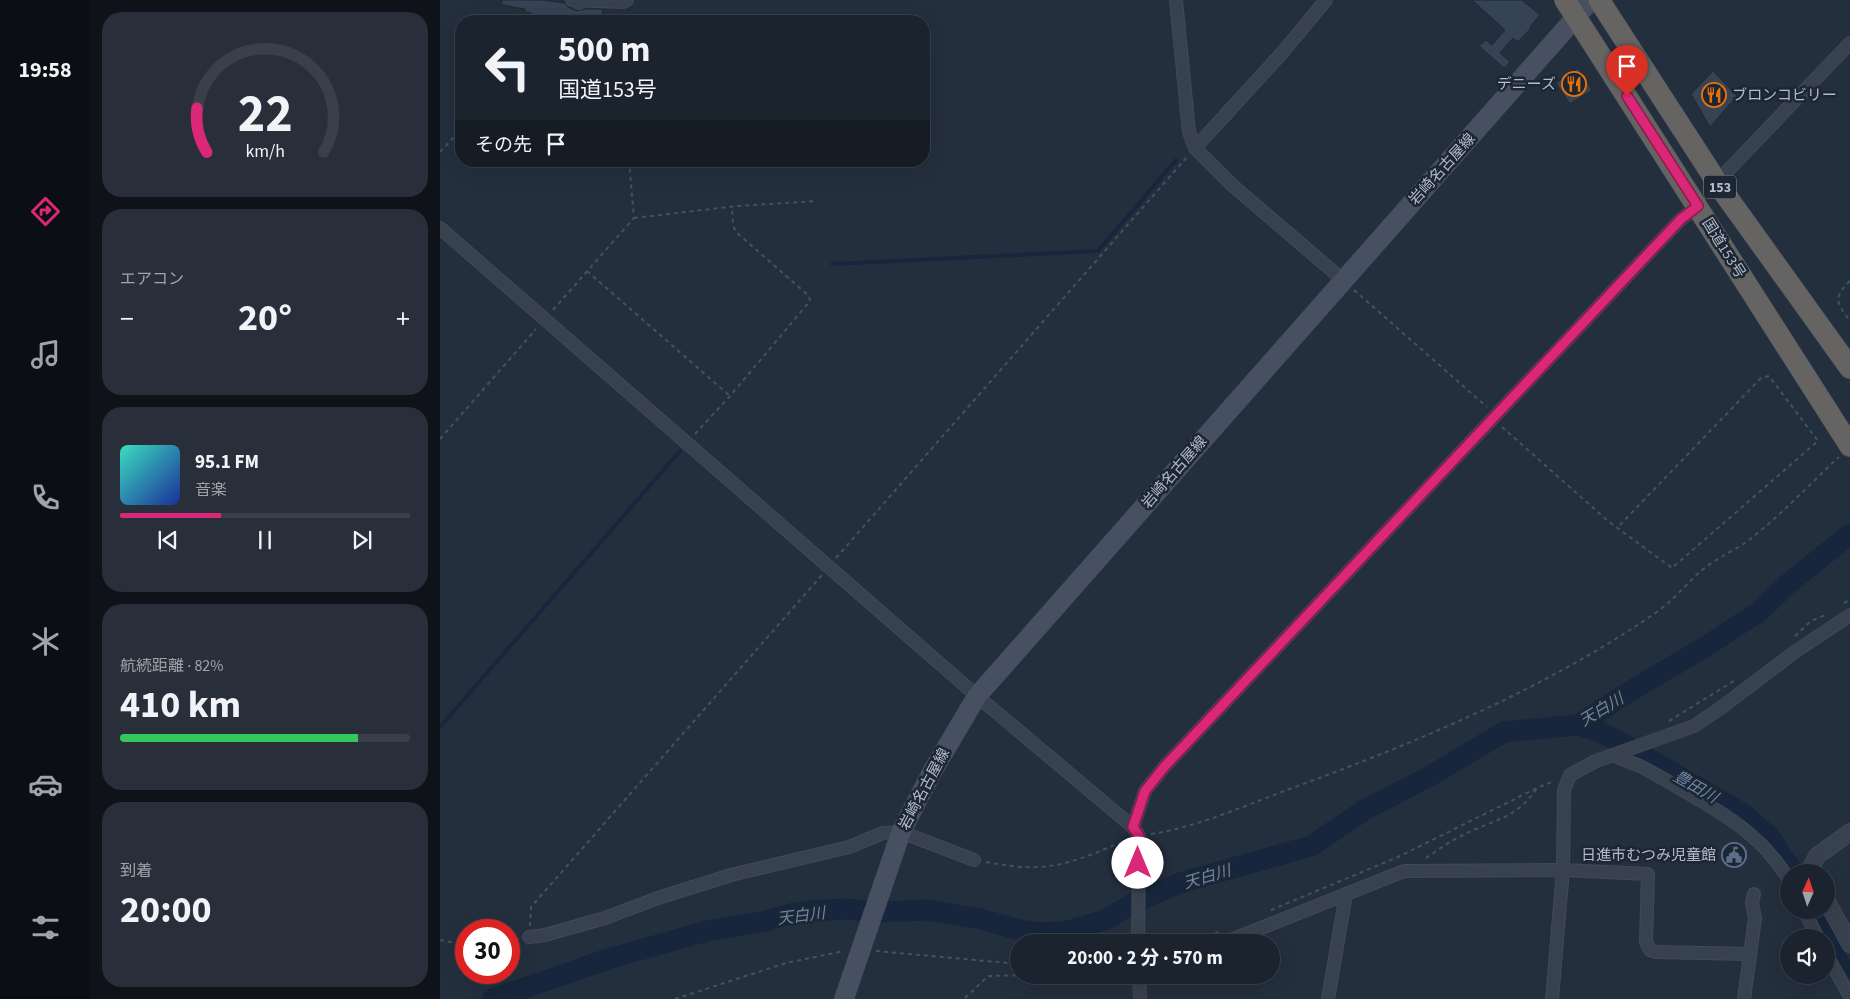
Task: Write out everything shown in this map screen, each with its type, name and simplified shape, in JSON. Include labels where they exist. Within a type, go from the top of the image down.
[{"type":"highway","name":"国道153号","points":[[1599,0],[1717,182],[1850,368]]},
{"type":"highway","name":"国道153号","points":[[1571,8],[1698,206],[1847,450]]},
{"type":"main road","name":"岩崎名古屋線","points":[[844,999],[901,832],[977,696],[1343,280],[1571,8],[1591,0]]},
{"type":"street","points":[[576,0],[623,2],[627,0]]},
{"type":"street","points":[[1176,0],[1189,132],[1195,148],[1232,185],[1343,280]]},
{"type":"street","points":[[1195,148],[1282,53],[1326,0]]},
{"type":"street","points":[[1717,182],[1850,43]]},
{"type":"street","points":[[1138,934],[1137,835],[1145,791],[1165,766],[1681,219],[1698,206]]},
{"type":"street","points":[[440,228],[1137,835]]},
{"type":"street","points":[[1552,999],[1563,870],[1564,790],[1570,775],[1596,761],[1694,726],[1796,651],[1847,609]]},
{"type":"street","points":[[1617,754],[1622,760],[1641,766],[1729,817],[1748,831],[1767,849],[1780,867]]},
{"type":"street","points":[[529,937],[545,935],[605,918],[658,898],[731,875],[839,849],[883,833],[901,832],[974,860]]},
{"type":"street","points":[[1812,864],[1817,856],[1850,832]]},
{"type":"street","points":[[1232,934],[1346,894],[1404,871],[1563,870],[1648,874],[1646,942],[1650,950],[1656,952],[1750,954]]},
{"type":"street","points":[[1328,999],[1346,894]]},
{"type":"street","points":[[1744,999],[1755,918],[1752,903],[1754,894]]},
{"type":"street","points":[[1835,916],[1850,944]]},
{"type":"street","points":[[1835,970],[1850,996]]},
{"type":"street","points":[[1140,984],[1140,999]]},
{"type":"path","points":[[440,152],[455,137]]},
{"type":"path","points":[[529,937],[531,908],[1195,148]]},
{"type":"path","points":[[629,167],[634,218]]},
{"type":"path","points":[[440,439],[634,218],[817,201]]},
{"type":"path","points":[[687,443],[730,396],[810,301],[809,296],[736,232],[732,208]]},
{"type":"path","points":[[587,271],[730,396]]},
{"type":"path","points":[[1343,280],[1486,405],[1502,428],[1617,528],[1672,568],[1818,441],[1770,376],[1761,378],[1617,528]]},
{"type":"path","points":[[1850,281],[1838,298],[1838,303],[1850,321]]},
{"type":"path","points":[[974,860],[1013,867],[1049,866],[1077,858],[1137,835],[1165,832],[1210,818],[1326,775],[1465,718],[1520,692],[1584,658],[1669,604],[1702,570],[1753,537],[1847,450]]},
{"type":"path","points":[[1847,609],[1850,600]]},
{"type":"path","points":[[1792,638],[1811,621],[1829,613]]},
{"type":"path","points":[[1665,723],[1737,679]]},
{"type":"path","points":[[1264,913],[1398,857],[1537,788],[1570,775]]},
{"type":"path","points":[[1415,871],[1424,859],[1462,835],[1509,816],[1529,801],[1537,788]]},
{"type":"path","points":[[440,940],[455,943]]},
{"type":"path","points":[[940,957],[1010,963]]},
{"type":"path","points":[[675,999],[786,963]]},
{"type":"path","points":[[965,998],[988,976],[1010,976]]},
{"type":"building","points":[[502,0],[542,0],[565,3],[568,7],[577,11],[603,9],[602,15],[531,15],[531,13],[525,12],[525,9],[502,5]]},
{"type":"building","points":[[1472,0],[1522,0],[1540,15],[1518,42],[1513,38],[1500,53],[1510,62],[1504,68],[1479,46],[1486,40],[1492,45],[1505,30]]},
{"type":"building","points":[[1578,68],[1592,90],[1570,104],[1556,83]]},
{"type":"building","points":[[1713,71],[1737,96],[1710,127],[1691,94]]},
{"type":"waterway","points":[[832,264],[1098,251],[1176,160]]},
{"type":"waterway","points":[[440,727],[680,451]]},
{"type":"waterway","name":"天白川","points":[[493,999],[608,959],[707,931],[766,921],[794,913],[844,909],[880,912],[926,910],[981,919],[1037,933],[1064,932],[1105,920],[1139,900],[1183,882],[1311,846],[1366,809],[1430,776],[1504,732],[1578,725],[1760,611],[1789,583],[1850,534]]},
{"type":"waterway","name":"豊田川","points":[[1578,725],[1598,731],[1618,741],[1742,813],[1769,836],[1788,864]]},
{"type":"waterway","name":"豊田川","points":[[1816,919],[1822,929]]},
{"type":"waterway","name":"豊田川","points":[[1835,955],[1850,980]]},
{"type":"place","name":"デニーズ","points":[[1574,84]]},
{"type":"place","name":"ブロンコビリー","points":[[1714,95]]},
{"type":"place","name":"日進市むつみ児童館","points":[[1734,855]]},
{"type":"route","points":[[1138,863],[1139,836],[1133,827],[1145,791],[1165,766],[1681,219],[1698,206],[1627,96]]}]
